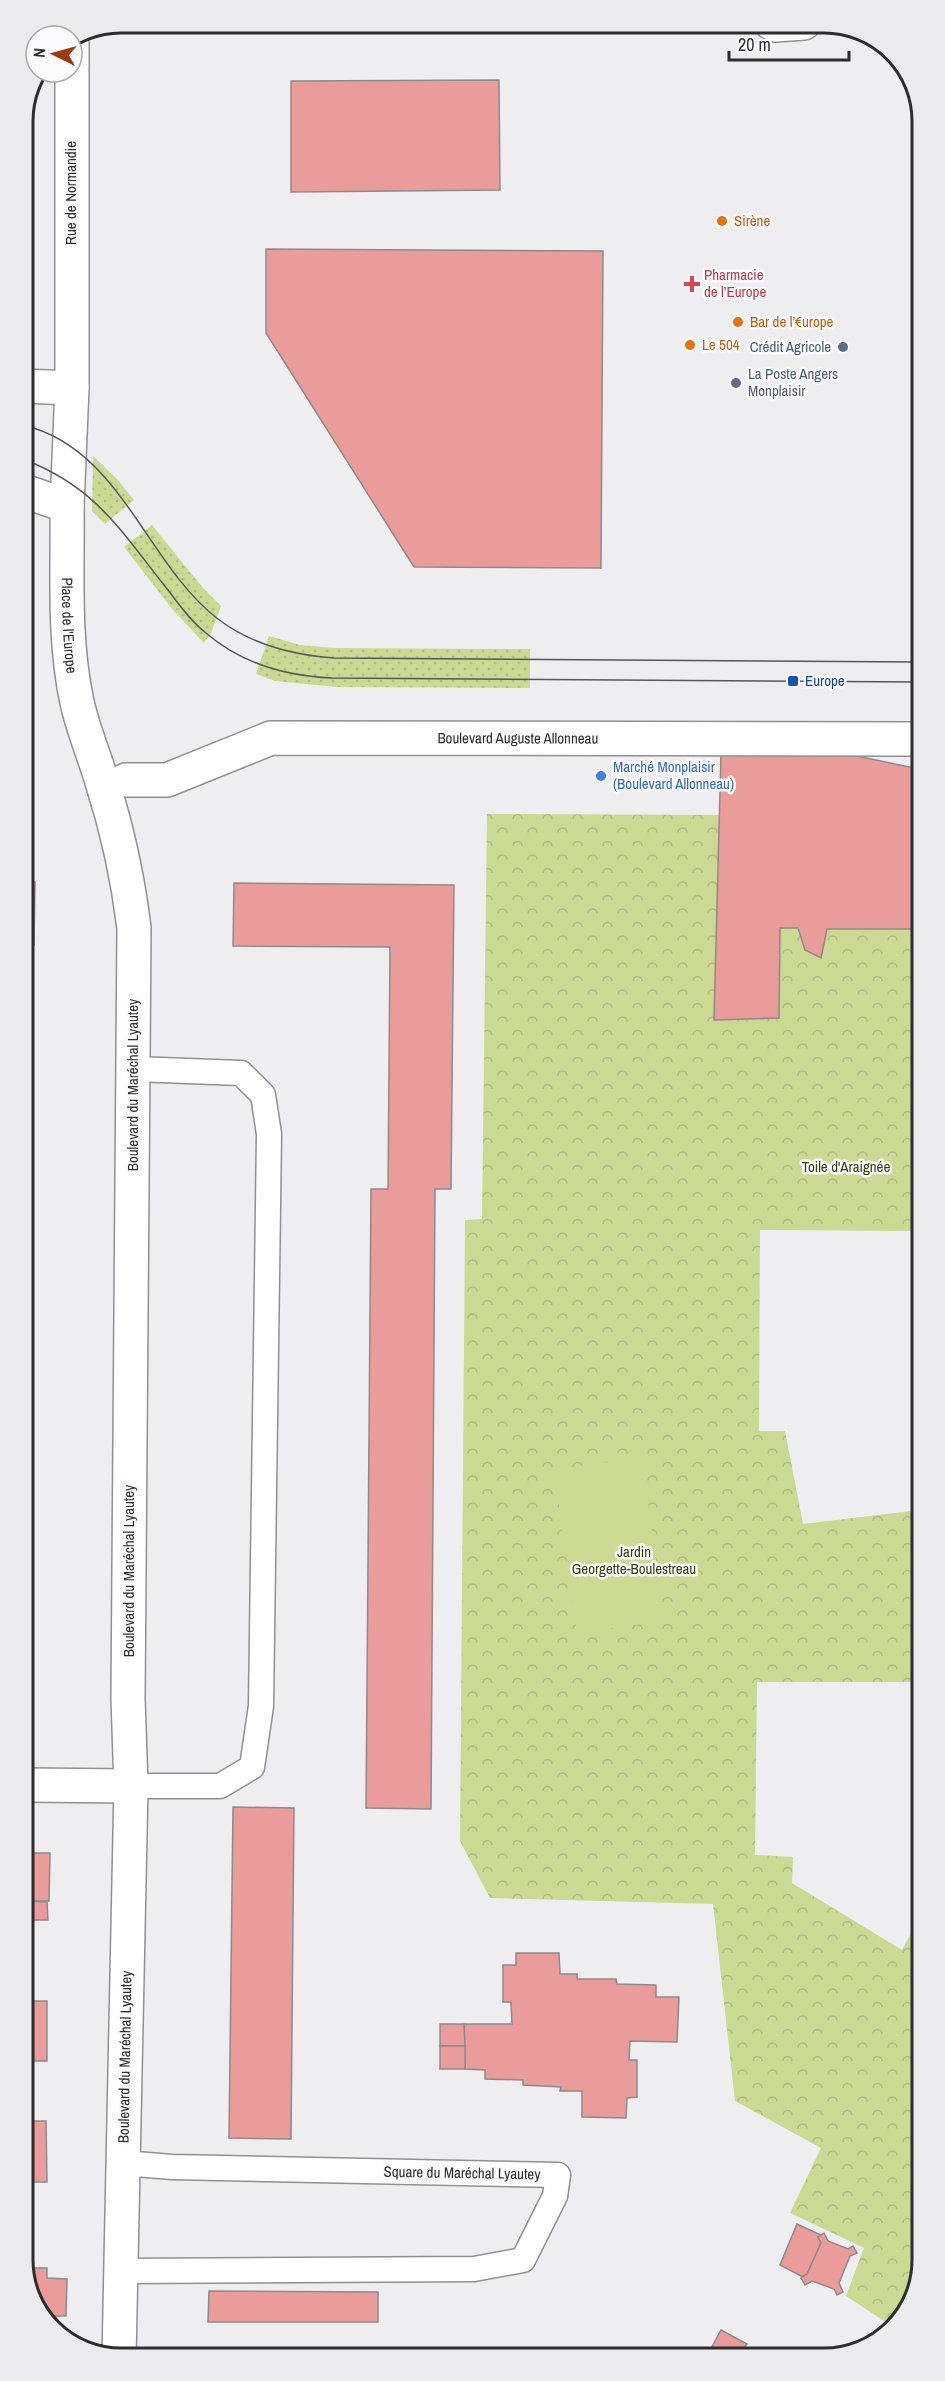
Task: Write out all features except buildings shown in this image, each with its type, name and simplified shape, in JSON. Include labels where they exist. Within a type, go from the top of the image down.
[{"type":"street","name":"Rue de Normandie","points":[[72,84],[72,388]]},
{"type":"street","points":[[33,386],[72,388]]},
{"type":"street","name":"Place de l'Europe","points":[[72,388],[67,506],[70,664],[77,705],[115,783]]},
{"type":"street","points":[[33,494],[67,506]]},
{"type":"street","name":"Boulevard Auguste Allonneau","points":[[115,783],[167,780],[271,738],[912,739]]},
{"type":"street","name":"Boulevard du Maréchal Lyautey","points":[[115,783],[134,928],[128,1687],[131,1786],[119,2348]]},
{"type":"street","points":[[33,1785],[131,1786]]},
{"type":"lane","points":[[131,1786],[220,1786],[252,1767],[261,1706],[269,1134],[262,1095],[241,1073],[134,1069]]},
{"type":"lane","name":"Square du Maréchal Lyautey","points":[[121,2271],[474,2269],[523,2260],[555,2196],[558,2175],[172,2167],[123,2163]]},
{"type":"green space","points":[[93,456],[118,480],[134,500],[105,524],[92,511]]},
{"type":"green space","points":[[152,525],[203,588],[221,606],[211,633],[204,643],[173,610],[124,547]]},
{"type":"green space","points":[[269,636],[300,645],[334,648],[530,649],[530,688],[337,687],[275,681],[256,674]]},
{"type":"green space","name":"Jardin Georgette-Boulestreau","points":[[487,814],[720,815],[715,1019],[779,1018],[780,928],[798,928],[805,950],[821,958],[827,929],[912,929],[912,1231],[760,1230],[759,1431],[785,1431],[803,1524],[912,1511],[912,1682],[757,1682],[755,1855],[793,1857],[792,1883],[902,1950],[912,1932],[912,2260],[909,2283],[903,2299],[886,2322],[846,2296],[864,2248],[790,2213],[821,2148],[735,2101],[713,1904],[490,1898],[460,1841],[465,1220],[482,1219]]},
{"type":"green space","points":[[642,1457],[664,1621],[577,1633],[554,1470]]},
{"type":"tram line","points":[[33,429],[57,438],[85,457],[109,482],[193,596],[218,619],[245,636],[288,651],[334,658],[912,662]]},
{"type":"tram line","points":[[33,463],[69,482],[103,511],[200,628],[234,653],[281,671],[332,678],[912,682]]},
{"type":"place","name":"Sirène","points":[[722,221]]},
{"type":"place","name":"Pharmacie de l’Europe","points":[[692,284]]},
{"type":"place","name":"Bar de l’€urope","points":[[738,322]]},
{"type":"place","name":"Le 504","points":[[690,345]]},
{"type":"place","name":"Crédit Agricole","points":[[843,347]]},
{"type":"place","name":"La Poste Angers Monplaisir","points":[[736,383]]},
{"type":"place","name":"Europe","points":[[793,681]]},
{"type":"place","name":"Marché Monplaisir (Boulevard Allonneau)","points":[[601,776]]},
{"type":"park label","name":"Toile d'Araignée","points":[[846,1167]]}]
